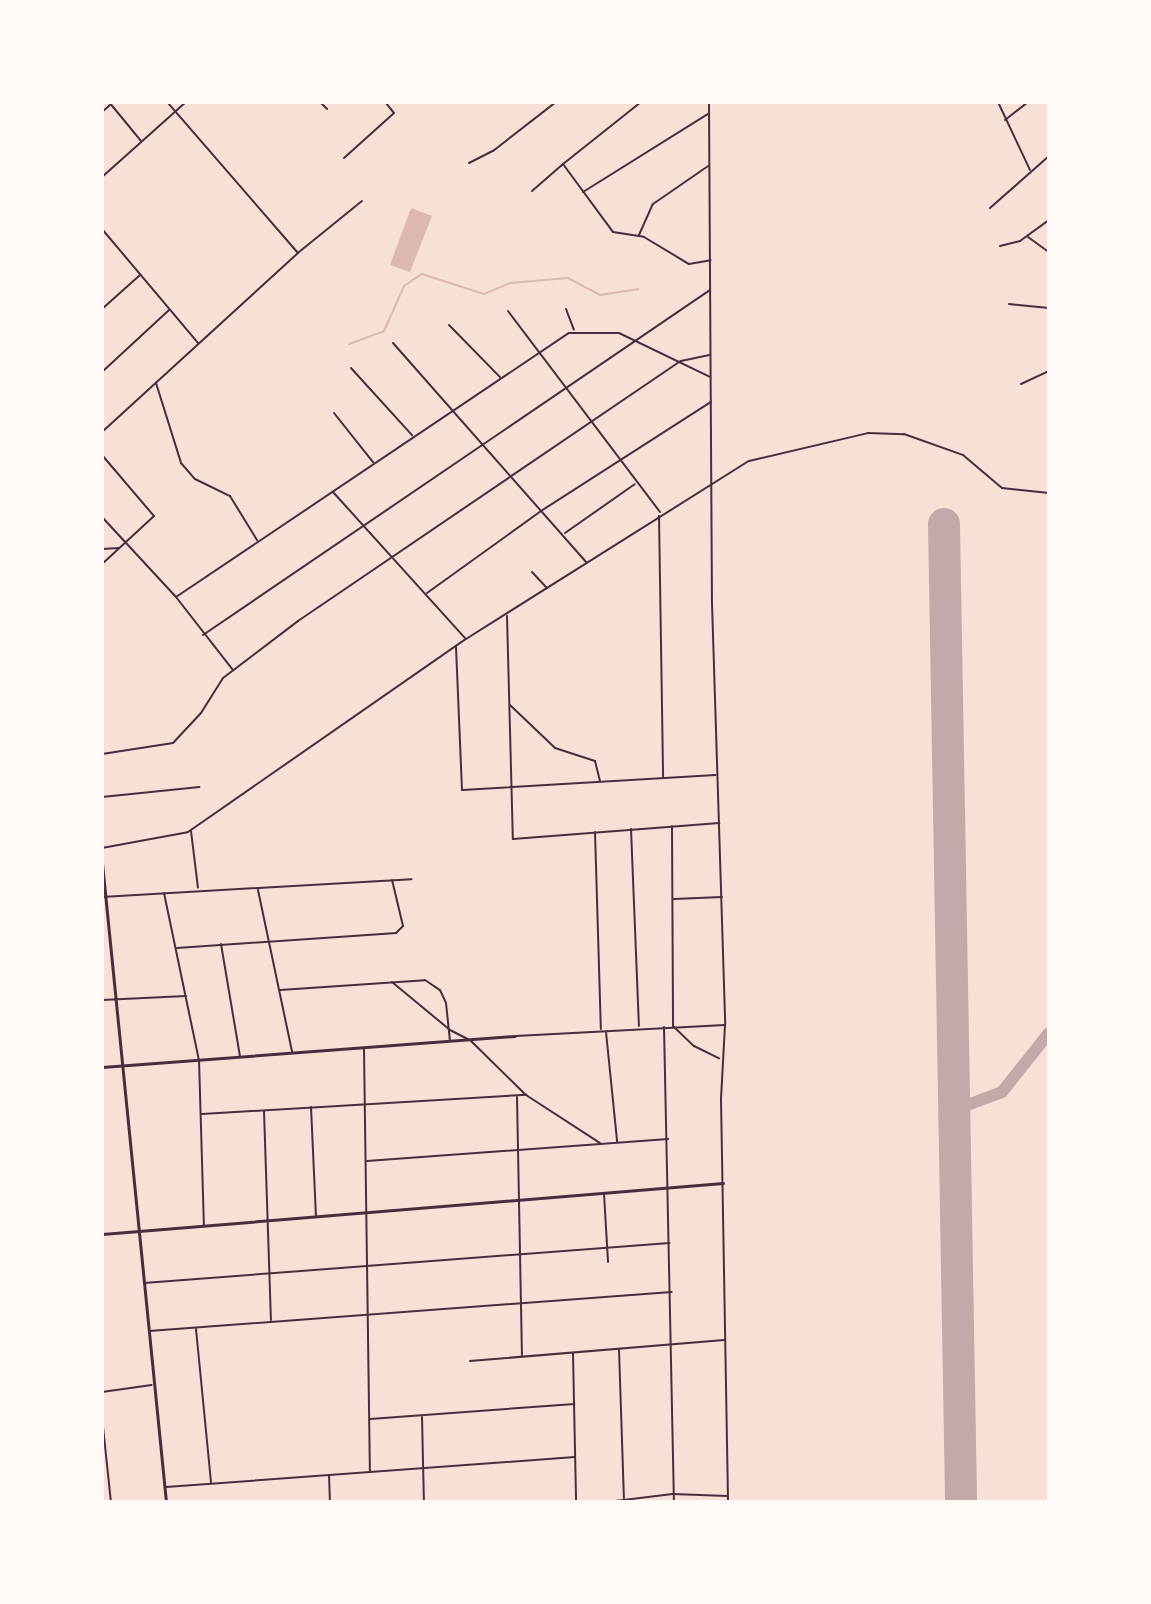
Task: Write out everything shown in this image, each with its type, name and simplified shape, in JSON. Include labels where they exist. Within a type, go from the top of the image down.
[{"type":"street","points":[[167,102],[298,253]]},
{"type":"street","points":[[102,177],[186,102]]},
{"type":"street","points":[[320,102],[327,109]]},
{"type":"street","points":[[344,158],[394,113],[385,102]]},
{"type":"street","points":[[469,163],[493,151],[556,102]]},
{"type":"street","points":[[532,191],[641,102]]},
{"type":"street","points":[[709,102],[712,260],[710,481],[725,1025],[721,1059],[728,1502]]},
{"type":"street","points":[[998,102],[1031,171]]},
{"type":"street","points":[[1005,120],[1028,102]]},
{"type":"street","points":[[102,112],[110,103],[141,141]]},
{"type":"street","points":[[583,192],[709,114]]},
{"type":"street","points":[[990,208],[1049,156]]},
{"type":"street","points":[[563,164],[613,232],[640,236],[689,264],[712,260]]},
{"type":"street","points":[[640,236],[640,222],[653,204],[709,165]]},
{"type":"street","points":[[102,432],[298,253],[362,201]]},
{"type":"street","points":[[1000,246],[1028,237],[1049,220]]},
{"type":"street","points":[[102,229],[199,344]]},
{"type":"street","points":[[1028,237],[1049,252]]},
{"type":"street","points":[[102,309],[141,274]]},
{"type":"street","points":[[203,635],[711,290]]},
{"type":"street","points":[[1009,304],[1049,308]]},
{"type":"street","points":[[102,372],[170,309]]},
{"type":"street","points":[[566,309],[574,331]]},
{"type":"street","points":[[508,311],[590,426],[660,514],[663,778]]},
{"type":"street","points":[[449,325],[500,377]]},
{"type":"street","points":[[176,597],[412,435],[574,331],[611,332],[681,361],[710,377]]},
{"type":"street","points":[[393,343],[451,412],[564,534],[586,563]]},
{"type":"street","points":[[102,754],[173,743],[233,670],[391,557],[590,426],[681,361],[711,355]]},
{"type":"street","points":[[351,368],[412,435]]},
{"type":"street","points":[[1021,384],[1049,371]]},
{"type":"street","points":[[156,382],[181,463],[195,479],[230,496],[257,540]]},
{"type":"street","points":[[427,593],[541,511],[711,402]]},
{"type":"street","points":[[334,413],[374,463]]},
{"type":"street","points":[[102,848],[191,830],[456,645],[548,589],[710,481],[763,455],[884,432],[944,446],[977,464],[1002,488],[1049,493]]},
{"type":"street","points":[[102,455],[154,516],[102,564]]},
{"type":"street","points":[[564,534],[636,484]]},
{"type":"street","points":[[333,492],[466,639]]},
{"type":"street","points":[[102,517],[176,597],[233,670]]},
{"type":"street","points":[[102,549],[120,547]]},
{"type":"street","points":[[532,572],[548,589]]},
{"type":"street","points":[[507,614],[513,839],[631,827],[720,823]]},
{"type":"street","points":[[456,645],[462,790],[717,775]]},
{"type":"street","points":[[509,705],[555,748],[595,761],[600,781]]},
{"type":"street","points":[[102,797],[199,787]]},
{"type":"street","points":[[672,825],[673,1026],[694,1046],[721,1059]]},
{"type":"street","points":[[631,827],[639,1028]]},
{"type":"street","points":[[191,830],[198,890]]},
{"type":"street","points":[[595,831],[601,1030]]},
{"type":"street","points":[[102,863],[166,1502]]},
{"type":"street","points":[[104,897],[411,879]]},
{"type":"street","points":[[176,948],[401,931],[392,880]]},
{"type":"street","points":[[258,889],[293,1053]]},
{"type":"street","points":[[164,893],[199,1060],[204,1226]]},
{"type":"street","points":[[673,899],[722,897]]},
{"type":"street","points":[[221,944],[241,1057]]},
{"type":"street","points":[[392,982],[450,1030],[470,1040],[526,1095],[601,1144]]},
{"type":"street","points":[[280,990],[432,982],[446,1003],[450,1041]]},
{"type":"street","points":[[102,1000],[187,996]]},
{"type":"street","points":[[102,1067],[601,1030],[725,1025]]},
{"type":"street","points":[[664,1027],[672,1292],[670,1345],[674,1502]]},
{"type":"street","points":[[606,1030],[617,1142]]},
{"type":"street","points":[[364,1048],[370,1472]]},
{"type":"street","points":[[201,1114],[526,1095]]},
{"type":"street","points":[[517,1096],[522,1356]]},
{"type":"street","points":[[311,1107],[316,1217]]},
{"type":"street","points":[[264,1110],[271,1322]]},
{"type":"street","points":[[366,1161],[668,1139]]},
{"type":"street","points":[[102,1234],[723,1183]]},
{"type":"street","points":[[604,1193],[608,1262]]},
{"type":"street","points":[[143,1283],[669,1243]]},
{"type":"street","points":[[148,1331],[672,1292]]},
{"type":"street","points":[[196,1327],[211,1483]]},
{"type":"street","points":[[470,1361],[726,1340]]},
{"type":"street","points":[[619,1349],[624,1498]]},
{"type":"street","points":[[573,1353],[576,1502]]},
{"type":"street","points":[[102,1392],[154,1384]]},
{"type":"street","points":[[369,1419],[574,1404]]},
{"type":"street","points":[[422,1416],[424,1502]]},
{"type":"street","points":[[102,1417],[111,1502]]},
{"type":"street","points":[[164,1487],[575,1457]]},
{"type":"street","points":[[329,1475],[330,1502]]},
{"type":"street","points":[[102,1494],[110,1493]]},
{"type":"street","points":[[607,1502],[673,1494],[728,1496]]},
{"type":"shaded area","points":[[411,208],[432,216],[410,272],[390,265]]},
{"type":"waterway","points":[[349,344],[384,331],[404,286],[422,274],[484,294],[510,283],[568,278],[600,295],[639,289]]},
{"type":"taxiway","points":[[954,1110],[1002,1092],[1049,1033]]},
{"type":"runway","points":[[944,524],[961,1502]]}]
